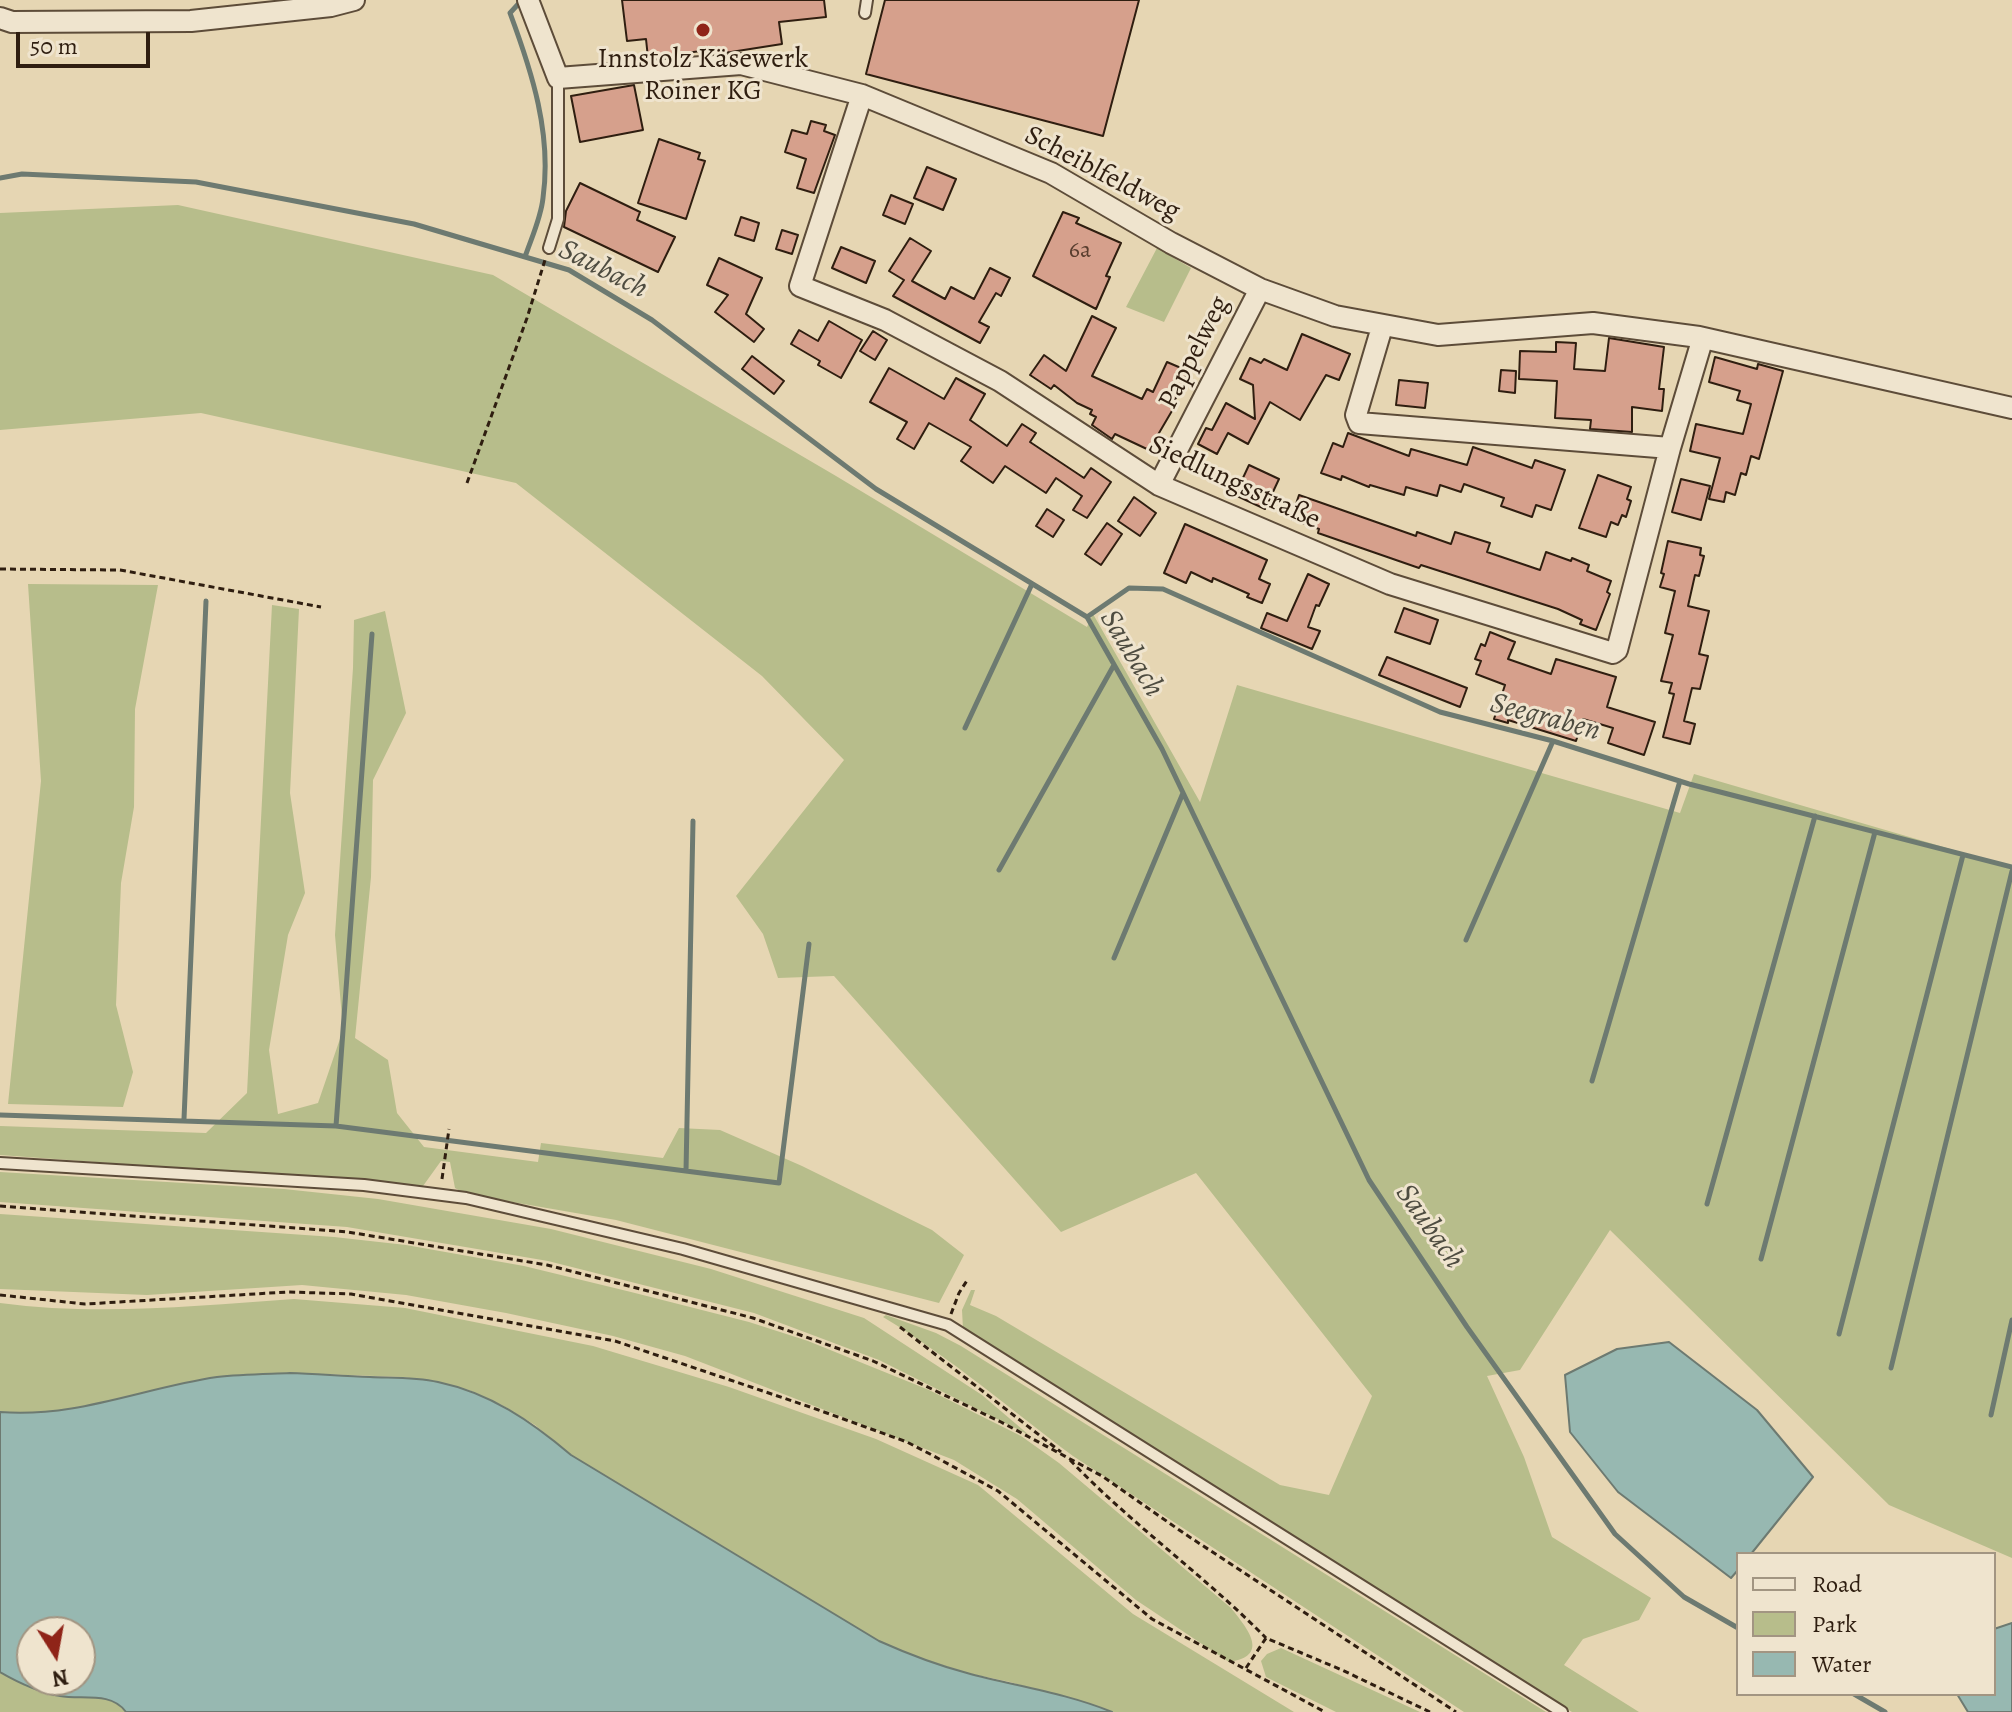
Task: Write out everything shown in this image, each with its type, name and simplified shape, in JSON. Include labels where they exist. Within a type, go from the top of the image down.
[{"type":"street","points":[[0,18],[12,22],[191,21],[331,6],[354,0]]},
{"type":"street","points":[[529,1],[558,78]]},
{"type":"street","name":"Scheiblfeldweg","points":[[558,78],[741,64],[862,95],[1051,173],[1171,243],[1260,289],[1335,316],[1382,327],[1438,335],[1593,323],[1699,337],[2012,408]]},
{"type":"street","name":"Siedlungsstraße","points":[[862,95],[800,286],[885,320],[1000,381],[1159,485],[1390,584],[1613,653],[1617,650],[1701,344],[1699,337]]},
{"type":"street","name":"Pappelweg","points":[[1159,485],[1260,289]]},
{"type":"street","points":[[1382,327],[1356,415],[1359,423],[1670,448]]},
{"type":"lane","points":[[865,13],[867,0]]},
{"type":"lane","points":[[549,248],[558,219],[558,78]]},
{"type":"lane","points":[[0,1163],[364,1185],[466,1198],[683,1249],[948,1325],[1562,1712]]},
{"type":"path","points":[[467,483],[540,277]]},
{"type":"path","points":[[0,569],[120,570],[321,607]]},
{"type":"path","points":[[440,1195],[449,1129]]},
{"type":"path","points":[[0,1206],[348,1232],[547,1265],[753,1318],[873,1361],[1001,1422],[1102,1476],[1456,1712]]},
{"type":"path","points":[[948,1325],[959,1293],[968,1279]]},
{"type":"path","points":[[0,1295],[85,1304],[288,1292],[351,1294],[615,1341],[813,1408],[907,1442],[930,1454],[998,1491],[1152,1619],[1325,1712]]},
{"type":"path","points":[[900,1327],[1067,1457],[1107,1498],[1232,1604],[1266,1638],[1430,1712]]},
{"type":"path","points":[[1246,1669],[1266,1638]]},
{"type":"green space","points":[[178,205],[493,275],[1087,627],[1093,614],[1200,802],[1237,685],[1680,813],[1694,774],[2012,867],[2012,1558],[1889,1505],[1610,1230],[1520,1370],[1487,1376],[1524,1457],[1552,1537],[1651,1598],[1639,1620],[1583,1639],[1564,1665],[1639,1712],[1572,1712],[963,1329],[962,1310],[971,1290],[975,1290],[970,1305],[996,1316],[1280,1485],[1329,1495],[1372,1396],[1196,1173],[1061,1232],[834,976],[778,978],[763,934],[736,896],[844,760],[762,676],[516,483],[201,413],[0,430],[0,213]]},
{"type":"green space","points":[[1157,248],[1191,268],[1164,322],[1126,307]]},
{"type":"green space","points":[[28,584],[158,585],[135,709],[134,807],[121,883],[116,1005],[133,1072],[123,1107],[8,1104],[41,781]]},
{"type":"green space","points":[[272,605],[299,609],[290,793],[305,893],[288,935],[269,1050],[278,1114],[318,1103],[343,1030],[335,935],[354,620],[385,611],[406,713],[373,780],[371,877],[355,1038],[388,1060],[397,1113],[424,1147],[538,1162],[541,1143],[663,1158],[679,1128],[720,1130],[802,1166],[932,1230],[964,1255],[939,1303],[616,1220],[466,1194],[455,1188],[450,1162],[441,1161],[423,1186],[0,1155],[0,1126],[206,1133],[247,1093]]},
{"type":"green space","points":[[0,1172],[284,1189],[378,1199],[551,1229],[711,1269],[864,1318],[982,1395],[1029,1435],[879,1360],[754,1313],[548,1261],[347,1227],[0,1202]]},
{"type":"green space","points":[[0,1214],[334,1237],[406,1245],[524,1266],[749,1322],[808,1341],[929,1390],[1021,1436],[1059,1463],[1231,1608],[1248,1632],[1252,1648],[1242,1659],[1229,1662],[1136,1600],[1017,1499],[954,1460],[685,1356],[613,1336],[406,1295],[302,1285],[147,1295],[0,1289]]},
{"type":"green space","points":[[294,1299],[405,1308],[593,1346],[729,1387],[876,1439],[978,1485],[1133,1614],[1294,1712],[1112,1712],[908,1654],[879,1641],[786,1586],[571,1455],[535,1425],[469,1390],[404,1377],[290,1373],[217,1377],[75,1410],[0,1412],[0,1303],[110,1309]]},
{"type":"green space","points":[[886,1315],[936,1333],[961,1346],[1546,1712],[1464,1712],[1073,1456],[956,1367],[883,1317]]},
{"type":"green space","points":[[1281,1648],[1420,1712],[1336,1712],[1266,1677],[1261,1661],[1267,1654]]},
{"type":"green space","points":[[0,1672],[16,1680],[16,1696],[104,1699],[120,1705],[126,1712],[0,1712]]},
{"type":"water","points":[[1669,1342],[1757,1410],[1813,1477],[1753,1552],[1736,1552],[1736,1572],[1731,1578],[1618,1492],[1570,1432],[1565,1375],[1617,1349]]},
{"type":"water","points":[[300,1373],[421,1379],[475,1393],[509,1410],[571,1455],[879,1641],[956,1670],[1059,1695],[1112,1712],[126,1712],[112,1701],[63,1696],[96,1696],[96,1616],[16,1616],[16,1680],[0,1672],[0,1412],[56,1411],[189,1382],[244,1375]]},
{"type":"water","points":[[2012,1623],[2012,1712],[1968,1712],[1958,1696],[1996,1696],[1996,1628]]},
{"type":"building","name":"Innstolz Käsewerk Roiner KG","points":[[622,0],[824,0],[826,17],[779,22],[782,44],[731,52],[717,53],[716,49],[648,58],[646,39],[627,41]]},
{"type":"building","points":[[885,0],[1139,0],[1103,136],[866,74]]},
{"type":"building","points":[[634,85],[643,130],[580,142],[571,96]]},
{"type":"building","points":[[811,121],[826,125],[824,131],[835,135],[814,193],[797,188],[806,159],[785,152],[792,130],[807,134]]},
{"type":"building","points":[[659,139],[700,153],[698,159],[705,161],[686,219],[638,203]]},
{"type":"building","points":[[927,167],[956,179],[943,210],[914,198]]},
{"type":"building","points":[[580,183],[640,212],[637,220],[675,237],[658,272],[564,227],[566,211]]},
{"type":"building","points":[[891,195],[913,204],[905,224],[883,215]]},
{"type":"building","points":[[1063,212],[1079,218],[1076,223],[1121,243],[1096,309],[1033,276]]},
{"type":"building","points":[[741,217],[759,223],[754,241],[735,235]]},
{"type":"building","points":[[782,230],[798,235],[792,254],[776,249]]},
{"type":"building","points":[[910,238],[931,251],[912,281],[945,299],[951,287],[974,299],[990,268],[1010,278],[1001,296],[996,293],[979,322],[989,327],[980,343],[893,296],[904,280],[889,271]]},
{"type":"building","points":[[841,247],[875,261],[866,283],[832,268]]},
{"type":"building","points":[[719,258],[762,278],[746,314],[764,329],[754,342],[715,312],[728,295],[707,285]]},
{"type":"building","points":[[1092,316],[1116,328],[1092,376],[1142,399],[1147,389],[1153,392],[1167,362],[1188,371],[1174,402],[1176,404],[1149,450],[1115,434],[1112,439],[1092,425],[1096,417],[1090,414],[1092,410],[1054,385],[1051,389],[1030,375],[1044,355],[1066,371]]},
{"type":"building","points":[[829,321],[862,340],[841,378],[791,344],[799,330],[818,341]]},
{"type":"building","points":[[873,331],[887,340],[875,360],[860,351]]},
{"type":"building","points":[[1302,334],[1350,354],[1339,380],[1326,375],[1300,420],[1270,402],[1248,444],[1228,433],[1217,454],[1198,444],[1206,428],[1212,430],[1226,403],[1255,419],[1253,385],[1240,379],[1250,358],[1261,363],[1264,359],[1287,370]]},
{"type":"building","points":[[1609,338],[1664,347],[1659,389],[1664,389],[1662,411],[1632,407],[1632,432],[1590,429],[1591,420],[1555,418],[1557,381],[1519,379],[1520,351],[1556,352],[1556,342],[1576,343],[1574,369],[1605,371]]},
{"type":"building","points":[[752,356],[784,381],[774,394],[742,369]]},
{"type":"building","points":[[1715,357],[1757,369],[1758,364],[1783,371],[1759,459],[1751,456],[1746,475],[1741,473],[1735,495],[1726,492],[1724,502],[1709,499],[1720,458],[1690,451],[1696,424],[1743,434],[1751,404],[1737,400],[1740,391],[1709,382]]},
{"type":"building","points":[[889,368],[944,399],[956,378],[985,394],[970,420],[1007,446],[1022,424],[1036,433],[1030,442],[1084,478],[1091,468],[1111,482],[1087,518],[1073,510],[1082,496],[1056,478],[1046,493],[1005,466],[993,483],[961,461],[971,447],[929,423],[914,449],[897,439],[907,422],[870,402]]},
{"type":"building","points":[[1501,370],[1516,371],[1515,393],[1499,391]]},
{"type":"building","points":[[1399,380],[1428,383],[1425,408],[1396,405]]},
{"type":"building","points":[[1348,433],[1409,456],[1411,449],[1467,465],[1473,447],[1532,468],[1535,460],[1565,470],[1551,510],[1536,505],[1532,517],[1501,506],[1504,498],[1464,484],[1461,492],[1440,485],[1437,496],[1406,487],[1404,495],[1369,487],[1342,476],[1341,480],[1321,473],[1333,443],[1343,447]]},
{"type":"building","points":[[1249,465],[1279,479],[1265,509],[1235,495]]},
{"type":"building","points":[[1598,475],[1631,487],[1626,517],[1622,515],[1618,525],[1611,522],[1606,537],[1579,528]]},
{"type":"building","points":[[1681,479],[1710,486],[1701,520],[1672,512]]},
{"type":"building","points":[[1299,495],[1416,536],[1417,532],[1451,544],[1455,532],[1490,543],[1487,552],[1540,570],[1546,552],[1571,561],[1572,558],[1589,565],[1587,571],[1611,581],[1607,592],[1610,594],[1596,630],[1580,624],[1582,620],[1558,609],[1421,565],[1419,568],[1318,533],[1319,529],[1291,519]]},
{"type":"building","points":[[1134,497],[1156,513],[1140,536],[1118,521]]},
{"type":"building","points":[[1047,509],[1064,520],[1053,537],[1036,526]]},
{"type":"building","points":[[1107,523],[1122,534],[1101,565],[1085,554]]},
{"type":"building","points":[[1185,524],[1267,560],[1259,579],[1270,584],[1262,603],[1213,578],[1212,582],[1191,572],[1186,583],[1164,573]]},
{"type":"building","points":[[1668,541],[1701,548],[1700,555],[1704,556],[1699,576],[1695,575],[1688,606],[1709,611],[1699,654],[1708,656],[1700,689],[1692,688],[1684,721],[1695,724],[1690,744],[1663,737],[1674,694],[1669,693],[1672,683],[1661,681],[1673,635],[1665,633],[1675,591],[1660,587]]},
{"type":"building","points":[[1308,574],[1329,584],[1319,606],[1316,605],[1308,627],[1320,631],[1312,649],[1261,628],[1267,613],[1287,621]]},
{"type":"building","points":[[1404,608],[1438,620],[1430,644],[1395,632]]},
{"type":"building","points":[[1490,632],[1515,642],[1508,659],[1551,674],[1556,659],[1616,677],[1607,707],[1655,722],[1644,755],[1608,743],[1613,728],[1583,719],[1576,741],[1508,720],[1508,723],[1494,719],[1505,685],[1476,674],[1481,661],[1475,659],[1481,644],[1485,646]]},
{"type":"building","points":[[1387,657],[1467,688],[1460,707],[1379,675]]},
{"type":"waterway","points":[[521,1],[510,13],[538,104],[545,150],[542,206],[525,257]]},
{"type":"waterway","name":"Saubach","points":[[0,178],[22,174],[196,182],[414,224],[569,270],[652,320],[876,489],[1087,617],[1162,749],[1369,1180],[1467,1327],[1615,1534],[1684,1597],[1736,1627]]},
{"type":"waterway","points":[[965,728],[1032,584]]},
{"type":"waterway","name":"Seegraben","points":[[1087,617],[1129,588],[1163,589],[1440,712],[1553,741],[1689,784],[2012,867]]},
{"type":"waterway","points":[[184,1119],[206,601]]},
{"type":"waterway","points":[[336,1126],[372,634]]},
{"type":"waterway","points":[[999,870],[1114,665]]},
{"type":"waterway","points":[[1466,940],[1553,741]]},
{"type":"waterway","points":[[1592,1081],[1680,781]]},
{"type":"waterway","points":[[1114,958],[1183,793]]},
{"type":"waterway","points":[[1707,1204],[1815,816]]},
{"type":"waterway","points":[[686,1171],[693,821]]},
{"type":"waterway","points":[[1761,1259],[1875,832]]},
{"type":"waterway","points":[[1839,1334],[1963,855]]},
{"type":"waterway","points":[[1891,1368],[2012,871]]},
{"type":"waterway","points":[[0,1115],[336,1126],[779,1183],[809,944]]},
{"type":"waterway","points":[[1991,1415],[2012,1320]]},
{"type":"waterway","name":"Saubach","points":[[1857,1696],[1885,1712]]},
{"type":"place","name":"Innstolz Käsewerk Roiner KG","points":[[703,30]]}]
